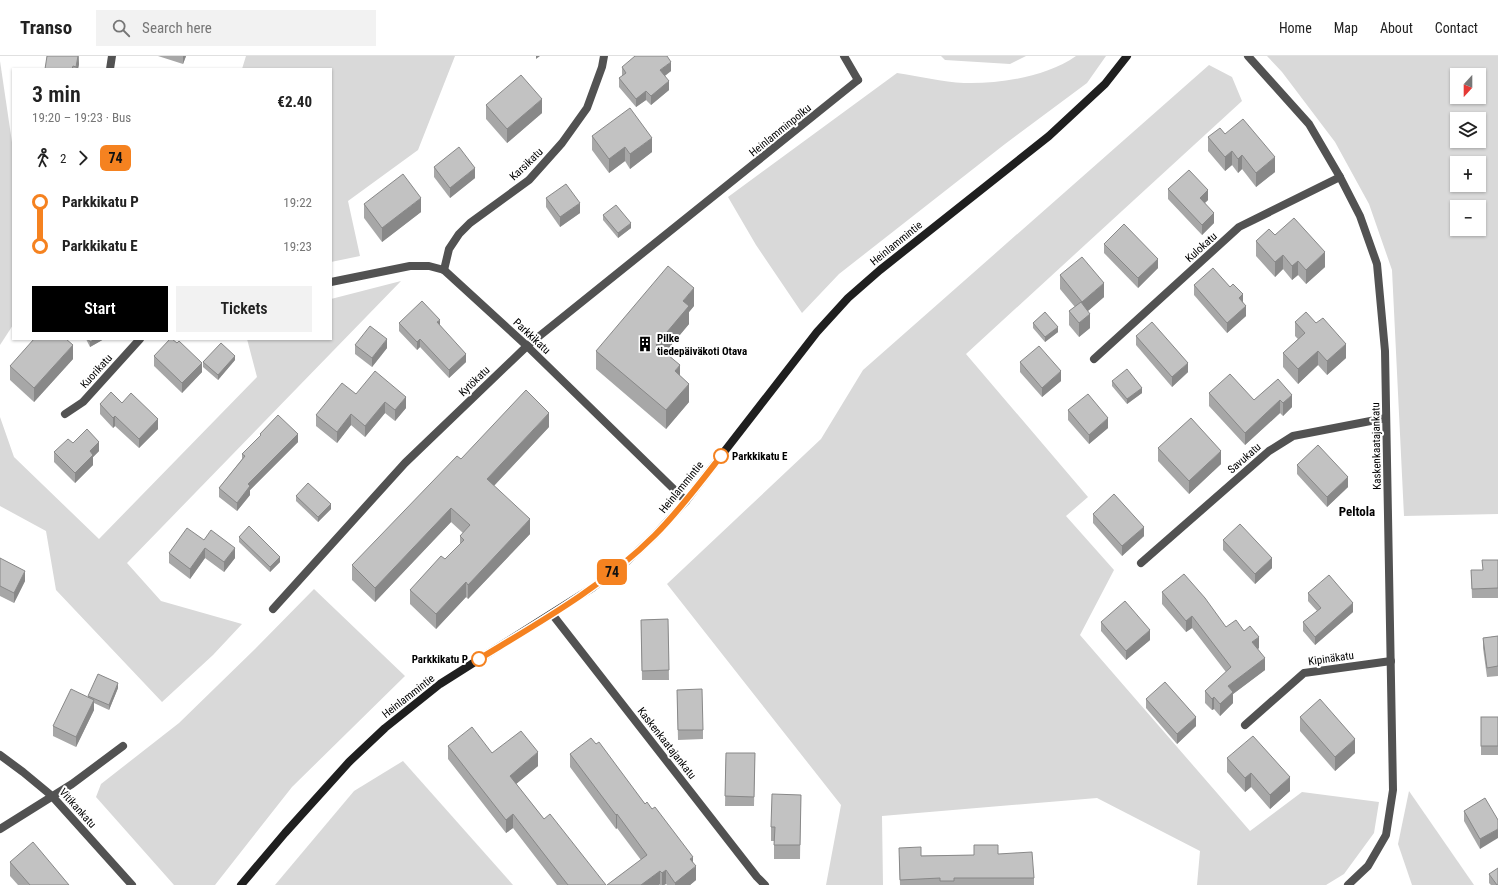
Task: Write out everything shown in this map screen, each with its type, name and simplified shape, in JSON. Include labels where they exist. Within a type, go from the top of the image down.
[{"type":"street","points":[[110,68],[112,56]]},
{"type":"street","name":"Karsikatu","points":[[444,270],[450,248],[458,234],[470,223],[529,180],[562,143],[587,108],[602,67],[604,56]]},
{"type":"street","name":"Heinlamminpolku","points":[[714,196],[858,80],[844,56]]},
{"type":"street","name":"Heinlammintie","points":[[241,885],[285,833],[349,762],[385,728],[440,684],[592,588],[626,562],[655,535],[686,501],[817,332],[848,298],[880,270],[1049,136],[1106,84],[1127,56]]},
{"type":"street","name":"Kaskenkaatajankatu","points":[[1248,56],[1309,124],[1340,177],[1360,216],[1377,264],[1385,351],[1393,790],[1386,835],[1368,866],[1348,885]]},
{"type":"street","name":"Kulokatu","points":[[1094,360],[1239,227],[1340,177]]},
{"type":"street","name":"Kytökatu","points":[[273,609],[405,462],[527,346],[714,196]]},
{"type":"street","points":[[332,282],[410,266],[429,266],[444,270]]},
{"type":"street","name":"Parkkikatu","points":[[444,270],[527,346],[686,501]]},
{"type":"street","name":"Kuorikatu","points":[[65,414],[83,402],[139,340]]},
{"type":"street","name":"Savukatu","points":[[1141,563],[1269,451],[1293,436],[1386,418]]},
{"type":"street","name":"Kaskenkaatajankatu","points":[[552,614],[752,871],[765,885]]},
{"type":"street","name":"Kipinäkatu","points":[[1245,725],[1304,674],[1391,661]]},
{"type":"street","points":[[0,829],[72,784],[123,746]]},
{"type":"street","name":"Vitikankatu","points":[[0,755],[52,796],[132,885]]},
{"type":"shaded area","points":[[246,56],[455,56],[418,150],[348,201],[360,256],[332,262],[332,68],[242,68]]},
{"type":"shaded area","points":[[941,56],[1026,56],[1010,64],[945,60]]},
{"type":"shaded area","points":[[1076,56],[1106,56],[1087,83],[1005,144],[839,274],[802,313],[756,245],[728,197],[897,73],[964,83],[992,82],[1022,78],[1037,74],[1064,63]]},
{"type":"shaded area","points":[[1267,56],[1498,56],[1498,514],[1404,516],[1392,270],[1369,204],[1335,142],[1282,72]]},
{"type":"shaded area","points":[[0,61],[12,142],[12,327],[0,345]]},
{"type":"shaded area","points":[[1209,65],[1232,77],[1242,101],[966,354],[1088,497],[1066,516],[1114,570],[1080,635],[1250,831],[1302,792],[1379,802],[1374,833],[1344,874],[1326,885],[1197,885],[1200,851],[1097,798],[882,816],[883,885],[826,885],[841,805],[667,584],[821,439],[863,370]]},
{"type":"shaded area","points":[[401,281],[127,563],[161,601],[242,624],[213,655],[162,702],[56,590],[46,531],[0,506],[0,417],[14,457],[99,539],[257,377],[247,340],[332,340],[332,299]]},
{"type":"shaded area","points":[[314,589],[405,676],[292,787],[215,885],[174,885],[96,797],[101,784],[179,723]]},
{"type":"shaded area","points":[[403,761],[513,885],[275,885],[354,791]]},
{"type":"shaded area","points":[[1409,791],[1474,885],[1412,885],[1398,844]]},
{"type":"building","points":[[47,56],[78,56],[76,67],[45,68]]},
{"type":"building","points":[[635,56],[667,56],[671,62],[660,70],[669,81],[651,96],[646,91],[636,99],[619,78],[626,73],[622,67]]},
{"type":"building","points":[[521,75],[542,99],[507,129],[486,105]]},
{"type":"building","points":[[630,108],[652,138],[630,154],[625,147],[609,159],[592,136]]},
{"type":"building","points":[[1243,119],[1275,157],[1256,173],[1242,155],[1238,159],[1232,151],[1225,157],[1208,137],[1220,128],[1225,134]]},
{"type":"building","points":[[459,147],[475,168],[450,188],[434,167]]},
{"type":"building","points":[[1189,170],[1208,190],[1200,198],[1214,213],[1202,225],[1168,189]]},
{"type":"building","points":[[403,174],[421,198],[382,228],[364,204]]},
{"type":"building","points":[[566,184],[580,203],[560,217],[546,198]]},
{"type":"building","points":[[616,205],[631,223],[618,233],[603,215]]},
{"type":"building","points":[[1294,218],[1325,252],[1306,270],[1298,261],[1292,266],[1283,255],[1275,262],[1256,241],[1269,229],[1275,235]]},
{"type":"building","points":[[1124,224],[1158,259],[1138,278],[1104,244]]},
{"type":"building","points":[[1082,257],[1104,283],[1082,302],[1060,275]]},
{"type":"building","name":"Pilke tiedepäiväkoti Otava","points":[[668,266],[694,288],[683,301],[689,306],[656,345],[680,365],[675,371],[689,384],[666,410],[596,351]]},
{"type":"building","points":[[1213,268],[1230,287],[1233,284],[1243,294],[1239,298],[1246,306],[1227,323],[1194,285]]},
{"type":"building","points":[[422,301],[440,320],[437,322],[466,354],[449,370],[420,339],[417,342],[399,323]]},
{"type":"building","points":[[1081,302],[1090,314],[1079,323],[1069,311]]},
{"type":"building","points":[[1045,312],[1058,327],[1045,337],[1033,323]]},
{"type":"building","points":[[1306,312],[1316,323],[1323,318],[1346,344],[1327,361],[1318,351],[1298,369],[1283,353],[1305,333],[1295,322]]},
{"type":"building","points":[[1152,322],[1188,363],[1172,377],[1136,336]]},
{"type":"building","points":[[370,326],[387,339],[372,358],[355,345]]},
{"type":"building","points":[[33,340],[67,340],[73,345],[34,388],[10,366]]},
{"type":"building","points":[[169,340],[173,340],[177,343],[179,341],[202,363],[182,383],[154,356]]},
{"type":"building","points":[[221,343],[235,356],[218,375],[203,362]]},
{"type":"building","points":[[1039,346],[1061,371],[1042,388],[1020,362]]},
{"type":"building","points":[[1127,369],[1142,388],[1127,399],[1112,381]]},
{"type":"building","points":[[375,371],[406,397],[395,410],[385,402],[365,426],[351,414],[337,432],[316,415],[342,383],[356,394]]},
{"type":"building","points":[[1230,374],[1254,400],[1278,379],[1292,395],[1283,403],[1280,400],[1245,433],[1209,393]]},
{"type":"building","points":[[526,390],[549,413],[487,479],[530,519],[468,585],[466,582],[436,614],[410,590],[441,556],[445,559],[464,540],[460,536],[470,525],[451,508],[375,588],[352,565],[457,456],[461,459]]},
{"type":"building","points":[[111,392],[122,403],[131,393],[158,419],[139,439],[115,416],[113,418],[100,404]]},
{"type":"building","points":[[1088,394],[1108,418],[1089,435],[1068,410]]},
{"type":"building","points":[[278,415],[298,434],[248,484],[250,486],[237,503],[219,488],[245,456],[242,454]]},
{"type":"building","points":[[1191,418],[1221,451],[1189,481],[1158,448]]},
{"type":"building","points":[[87,429],[99,442],[90,451],[93,455],[75,473],[54,452],[68,439],[73,443]]},
{"type":"building","points":[[1318,445],[1348,477],[1327,497],[1297,465]]},
{"type":"building","points":[[308,483],[331,504],[318,517],[296,496]]},
{"type":"building","points":[[1114,494],[1144,527],[1122,546],[1093,514]]},
{"type":"building","points":[[1240,524],[1272,558],[1255,574],[1223,540]]},
{"type":"building","points":[[249,526],[280,557],[270,567],[239,537]]},
{"type":"building","points":[[187,528],[204,540],[211,530],[235,548],[224,562],[205,548],[190,569],[169,553]]},
{"type":"building","points":[[0,558],[25,571],[14,593],[0,586]]},
{"type":"building","points":[[1482,560],[1498,560],[1498,588],[1472,589],[1471,570],[1483,570]]},
{"type":"building","points":[[1184,574],[1205,598],[1226,627],[1236,620],[1244,631],[1250,626],[1259,637],[1252,642],[1265,658],[1228,686],[1233,692],[1220,704],[1214,697],[1212,699],[1205,691],[1231,667],[1192,616],[1186,621],[1162,592]]},
{"type":"building","points":[[1329,575],[1353,603],[1315,637],[1303,622],[1321,608],[1308,593]]},
{"type":"building","points":[[1125,601],[1150,630],[1126,651],[1101,622]]},
{"type":"building","points":[[668,619],[669,670],[642,671],[641,620]]},
{"type":"building","points":[[1498,636],[1498,666],[1487,668],[1483,638]]},
{"type":"building","points":[[98,674],[118,683],[109,705],[88,696]]},
{"type":"building","points":[[1165,682],[1196,717],[1177,734],[1146,699]]},
{"type":"building","points":[[71,689],[94,700],[76,737],[53,726]]},
{"type":"building","points":[[702,689],[703,730],[678,730],[677,690]]},
{"type":"building","points":[[1320,699],[1355,739],[1335,757],[1300,717]]},
{"type":"building","points":[[1481,717],[1498,717],[1498,746],[1481,746]]},
{"type":"building","points":[[472,727],[492,753],[521,731],[538,752],[510,776],[544,819],[550,814],[606,885],[568,885],[513,814],[506,820],[448,746]]},
{"type":"building","points":[[1253,736],[1290,777],[1270,795],[1251,773],[1245,778],[1227,758]]},
{"type":"building","points":[[591,738],[596,744],[599,742],[645,804],[647,802],[652,809],[655,807],[693,857],[690,859],[696,866],[675,883],[666,870],[662,873],[660,871],[641,885],[607,885],[647,855],[570,754]]},
{"type":"building","points":[[726,753],[755,753],[754,797],[725,796]]},
{"type":"building","points":[[772,794],[801,795],[800,845],[774,845],[775,827],[771,827]]},
{"type":"building","points":[[1485,798],[1498,820],[1498,829],[1480,839],[1464,811]]},
{"type":"building","points":[[33,842],[69,885],[30,885],[10,862]]},
{"type":"building","points":[[974,845],[998,845],[998,854],[1032,852],[1034,878],[954,878],[954,881],[940,881],[940,878],[900,880],[899,848],[921,847],[921,856],[974,855]]},
{"type":"building","points":[[1498,868],[1498,885],[1497,885],[1489,874]]},
{"type":"bus line","name":"74","points":[[479,659],[592,588],[626,562],[655,535],[686,501],[721,456]]},
{"type":"place","name":"Pilke tiedepäiväkoti Otava","points":[[645,344]]},
{"type":"place","name":"Parkkikatu E","points":[[721,456]]},
{"type":"place","name":"Parkkikatu P","points":[[479,659]]},
{"type":"district","name":"Peltola","points":[[1357,511]]}]
